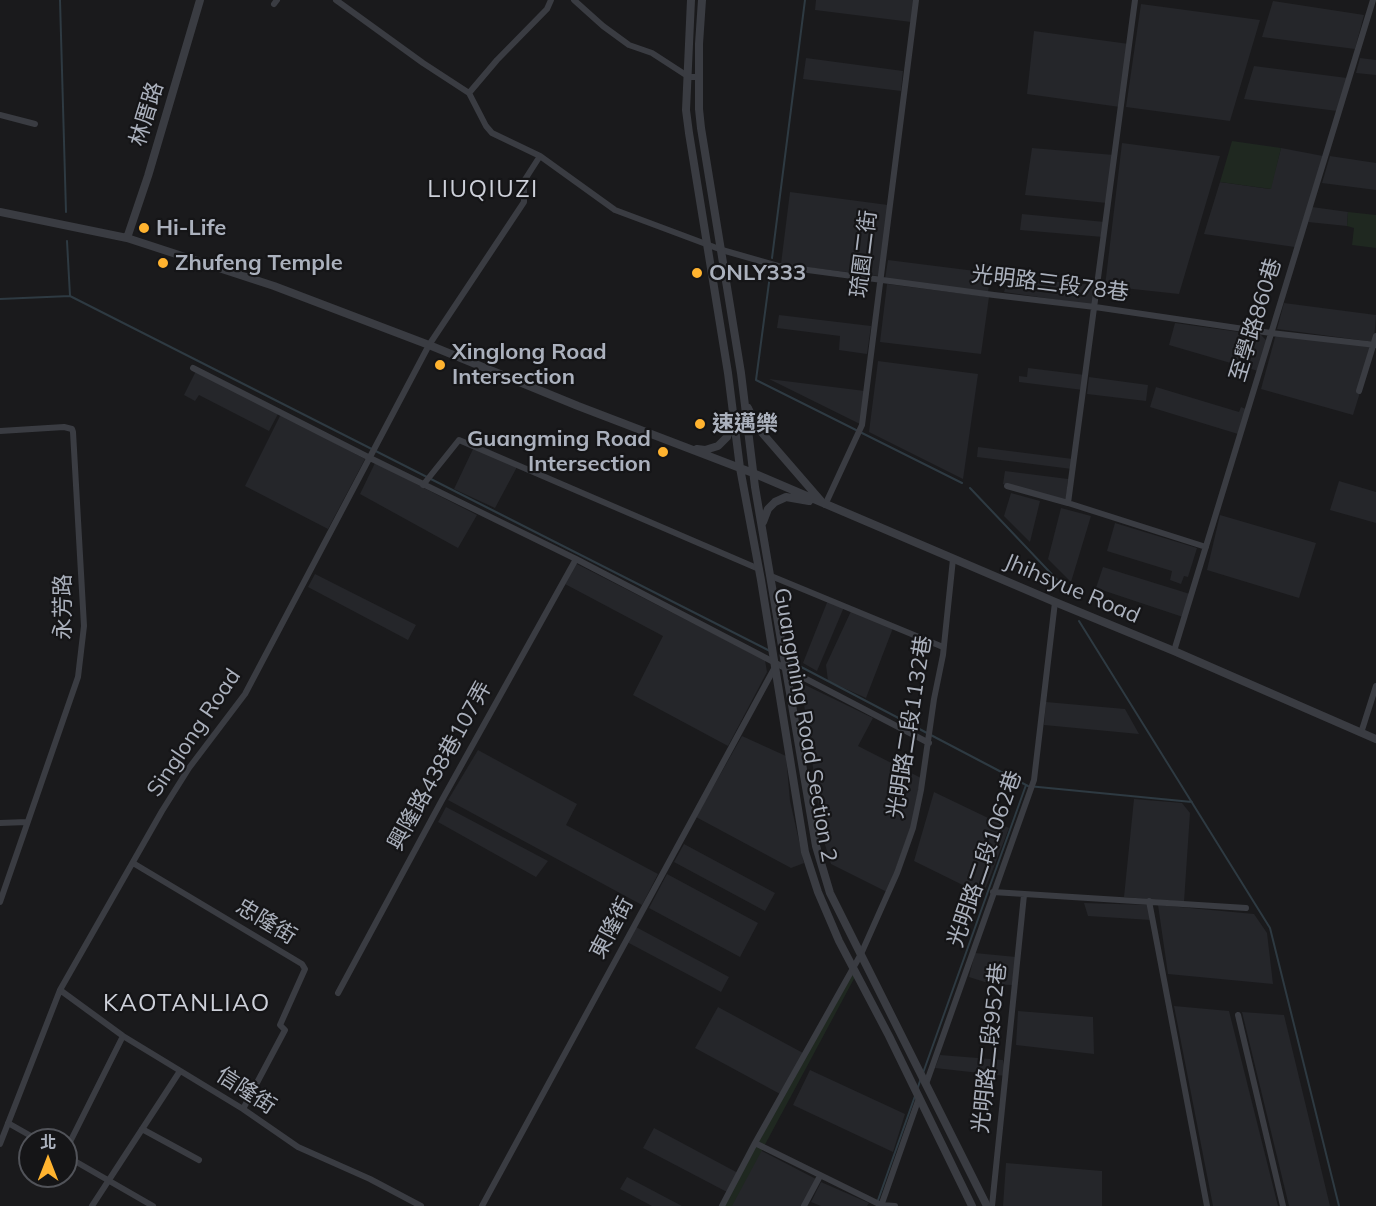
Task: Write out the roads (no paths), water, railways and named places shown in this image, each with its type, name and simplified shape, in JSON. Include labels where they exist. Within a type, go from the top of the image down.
[{"type":"street","name":"林厝路","points":[[127,238],[148,176],[200,0]]},
{"type":"street","points":[[336,0],[469,93],[497,60],[547,9],[551,0]]},
{"type":"street","points":[[574,0],[629,45],[652,53],[689,77],[699,77]]},
{"type":"street","name":"Guangming Road Section 2","points":[[691,0],[686,110],[733,407],[740,468],[816,846],[830,893],[857,962],[919,1098],[972,1206]]},
{"type":"street","name":"Guangming Road Section 2","points":[[702,0],[699,44],[701,128],[722,250],[753,473],[771,576],[779,666],[805,852],[818,892],[926,1084],[987,1206]]},
{"type":"street","name":"琉園二街","points":[[825,505],[862,425],[916,0]]},
{"type":"street","points":[[1068,503],[1135,0]]},
{"type":"street","name":"至學路860巷","points":[[1174,651],[1373,0]]},
{"type":"street","name":"光明路三段78巷","points":[[469,93],[492,133],[540,156],[615,210],[722,250],[778,266],[1375,345]]},
{"type":"street","points":[[0,115],[35,124]]},
{"type":"street","name":"Singlong Road","points":[[0,1144],[60,990],[189,768],[245,694],[429,345],[524,202],[524,181],[540,156]]},
{"type":"street","name":"Jhihsyue Road","points":[[0,212],[127,238],[274,286],[429,345],[578,406],[753,473],[1376,739]]},
{"type":"street","points":[[1359,391],[1376,336]]},
{"type":"street","points":[[193,368],[426,480],[929,743]]},
{"type":"street","points":[[745,403],[757,427],[825,505]]},
{"type":"street","points":[[689,449],[705,450],[718,446],[727,437],[733,407]]},
{"type":"street","name":"永芳路","points":[[0,431],[69,427],[73,432],[84,626],[78,677],[27,822]]},
{"type":"street","points":[[426,480],[459,440],[759,569]]},
{"type":"street","points":[[1006,486],[1068,503],[1206,547]]},
{"type":"street","points":[[762,526],[768,509],[775,502],[786,497],[825,505]]},
{"type":"street","name":"興隆路438巷107弄","points":[[338,993],[576,559]]},
{"type":"street","name":"光明路二段1132巷","points":[[722,1206],[857,962],[885,901],[913,828],[929,743],[953,559]]},
{"type":"street","points":[[771,576],[943,647]]},
{"type":"street","name":"光明路二段1062巷","points":[[926,1084],[1034,780],[1055,602]]},
{"type":"street","name":"東隆街","points":[[482,1206],[779,666]]},
{"type":"street","points":[[1361,733],[1376,686]]},
{"type":"street","points":[[0,824],[27,822],[0,902]]},
{"type":"street","name":"忠隆街","points":[[133,863],[302,964],[305,969],[280,1025],[285,1030],[243,1109]]},
{"type":"street","points":[[993,892],[1246,908]]},
{"type":"street","name":"光明路二段952巷","points":[[992,1206],[1024,895]]},
{"type":"street","points":[[1149,901],[1207,1206]]},
{"type":"street","name":"信隆街","points":[[60,990],[123,1036],[243,1109],[298,1147],[370,1179],[421,1206]]},
{"type":"street","points":[[1238,1016],[1283,1206]]},
{"type":"street","points":[[77,1128],[123,1036]]},
{"type":"street","points":[[92,1206],[180,1071]]},
{"type":"street","points":[[879,1204],[919,1098]]},
{"type":"street","points":[[8,1123],[18,1129]]},
{"type":"street","points":[[142,1130],[199,1160]]},
{"type":"street","points":[[755,1143],[879,1204],[895,1206]]},
{"type":"street","points":[[78,1163],[153,1206]]},
{"type":"street","points":[[804,1206],[820,1176]]},
{"type":"waterway","points":[[60,0],[66,212]]},
{"type":"waterway","points":[[772,258],[805,0]]},
{"type":"waterway","points":[[67,241],[70,296]]},
{"type":"waterway","points":[[770,275],[756,380],[962,483]]},
{"type":"waterway","points":[[0,299],[70,296],[770,651]]},
{"type":"waterway","points":[[970,488],[1062,585]]},
{"type":"waterway","points":[[1079,621],[1270,928],[1339,1206]]},
{"type":"waterway","points":[[786,659],[1028,786],[1192,802]]},
{"type":"waterway","points":[[923,1073],[1026,785]]},
{"type":"waterway","points":[[917,1090],[921,1078]]},
{"type":"waterway","points":[[877,1203],[915,1096]]},
{"type":"place","name":"Hi-Life","points":[[144,228]]},
{"type":"place","name":"Zhufeng Temple","points":[[163,263]]},
{"type":"place","name":"ONLY333","points":[[697,273]]},
{"type":"place","name":"Xinglong Road Intersection","points":[[440,365]]},
{"type":"place","name":"速邁樂","points":[[700,424]]},
{"type":"place","name":"Guangming Road Intersection","points":[[663,452]]},
{"type":"district","name":"LIUQIUZI","points":[[483,190]]},
{"type":"district","name":"KAOTANLIAO","points":[[187,1004]]}]
